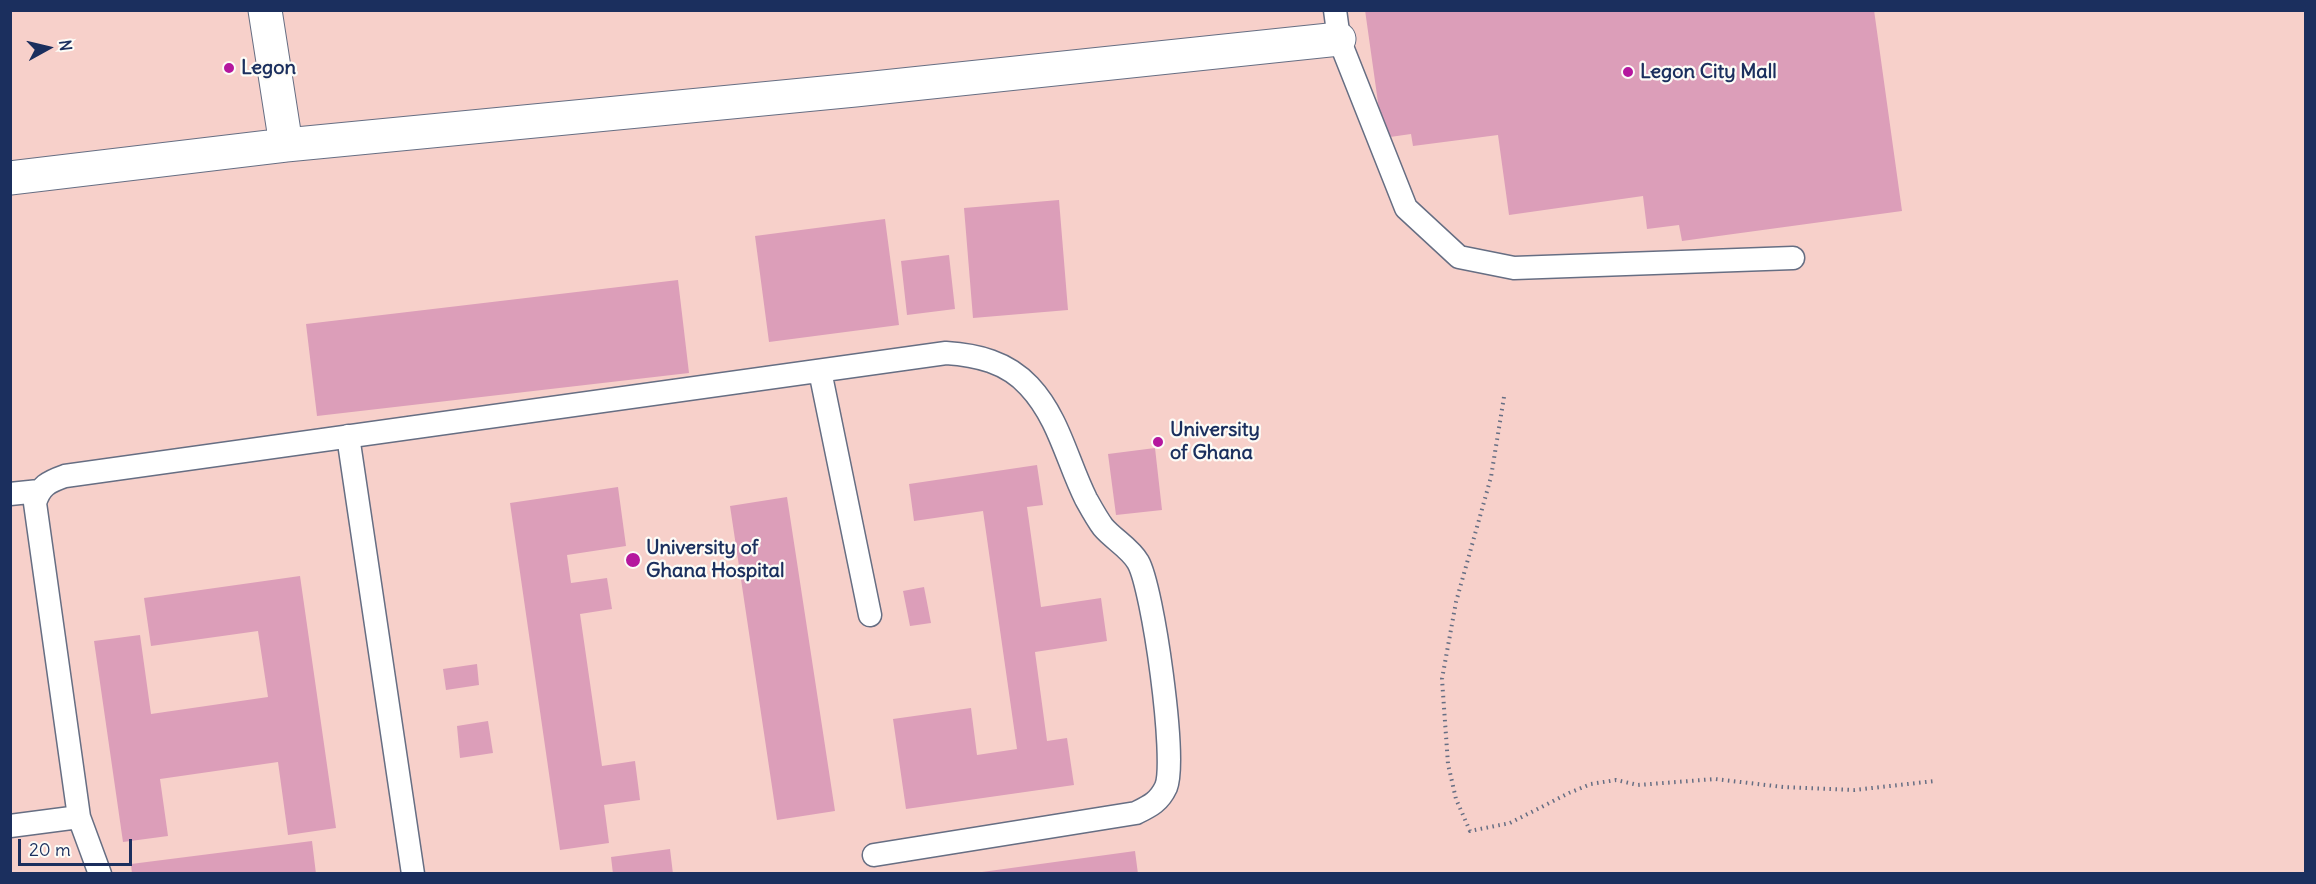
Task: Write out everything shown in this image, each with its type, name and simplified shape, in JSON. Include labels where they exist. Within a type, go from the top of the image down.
[{"type":"street","points":[[265,10],[286,145]]},
{"type":"street","points":[[10,178],[286,145],[843,91],[1337,25]]},
{"type":"lane","points":[[1337,25],[1406,208],[1459,257],[1514,268],[1793,258]]},
{"type":"lane","points":[[100,873],[79,817],[35,504],[39,491],[48,482],[65,476],[946,353],[971,355],[1002,364],[1029,386],[1049,414],[1068,452],[1086,498],[1103,526],[1138,562],[1147,590],[1168,723],[1170,760],[1166,786],[1157,802],[1136,813],[874,855]]},
{"type":"lane","points":[[820,371],[870,615]]},
{"type":"lane","points":[[348,436],[413,873]]},
{"type":"lane","points":[[10,494],[39,491]]},
{"type":"lane","points":[[10,826],[79,817]]},
{"type":"path","points":[[1504,397],[1491,477],[1456,602],[1442,679],[1448,764],[1456,799],[1470,831],[1510,823],[1591,784],[1616,780],[1638,785],[1715,779],[1854,790],[1935,781]]},
{"type":"shaded area","name":"University of Ghana","points":[[10,11],[2305,11],[2305,873],[11,873]]},
{"type":"building","name":"Legon City Mall","points":[[1365,10],[1874,10],[1902,211],[1682,241],[1679,225],[1647,229],[1643,196],[1509,215],[1498,135],[1413,146],[1411,134],[1383,138]]},
{"type":"building","points":[[1059,200],[1068,310],[973,318],[964,208]]},
{"type":"building","points":[[885,219],[899,325],[769,342],[755,236]]},
{"type":"building","points":[[949,255],[955,309],[907,315],[901,261]]},
{"type":"building","points":[[678,280],[689,373],[317,416],[306,324]]},
{"type":"building","points":[[1155,448],[1162,510],[1116,515],[1108,454]]},
{"type":"building","points":[[1037,465],[1043,505],[1027,507],[1041,607],[1101,598],[1107,641],[1035,652],[1047,741],[1067,738],[1074,785],[906,809],[893,719],[971,708],[977,755],[1017,749],[983,511],[914,521],[909,484]]},
{"type":"building","points":[[618,487],[626,546],[567,555],[571,583],[607,578],[612,609],[580,614],[602,766],[635,761],[640,800],[604,805],[609,843],[560,850],[510,503]]},
{"type":"building","points":[[787,497],[835,811],[777,820],[730,506]]},
{"type":"building","points":[[300,576],[336,828],[288,835],[278,762],[160,779],[168,836],[123,842],[94,641],[140,635],[151,714],[268,697],[258,631],[151,646],[144,598]]},
{"type":"building","points":[[924,587],[931,623],[910,626],[903,591]]},
{"type":"building","points":[[477,664],[479,685],[446,690],[443,669]]},
{"type":"building","points":[[488,721],[493,753],[460,758],[457,726]]},
{"type":"building","points":[[312,841],[316,874],[132,874],[131,864]]},
{"type":"building","points":[[670,849],[673,874],[613,874],[611,857]]},
{"type":"building","points":[[1135,851],[1138,874],[982,874],[982,872]]},
{"type":"place","name":"Legon","points":[[229,68]]},
{"type":"place","name":"Legon City Mall","points":[[1628,72]]},
{"type":"place","name":"University of Ghana","points":[[1158,442]]},
{"type":"place","name":"University of Ghana Hospital","points":[[633,560]]}]
